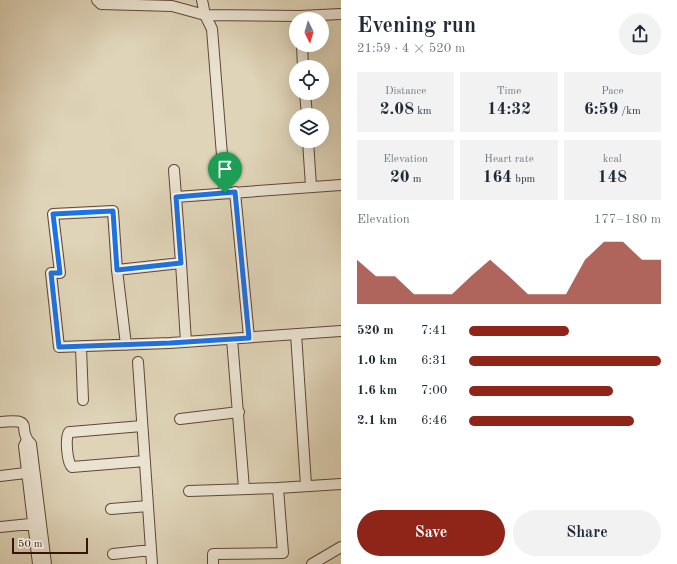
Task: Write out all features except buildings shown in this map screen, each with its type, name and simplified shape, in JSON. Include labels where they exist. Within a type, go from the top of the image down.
[{"type":"street","points":[[97,0],[101,4],[172,6],[205,15],[289,17]]},
{"type":"street","points":[[202,0],[205,15],[212,29],[230,192],[249,338]]},
{"type":"street","points":[[329,15],[341,14]]},
{"type":"street","points":[[308,148],[311,186]]},
{"type":"street","points":[[174,170],[186,342]]},
{"type":"street","points":[[176,197],[341,185]]},
{"type":"street","points":[[126,345],[117,270],[113,211],[53,214],[60,273],[51,273],[59,347],[80,347],[126,345],[186,342],[341,331]]},
{"type":"street","points":[[117,270],[181,263]]},
{"type":"street","points":[[296,334],[306,485]]},
{"type":"street","points":[[232,339],[244,489]]},
{"type":"street","points":[[80,347],[83,400]]},
{"type":"street","points":[[138,362],[152,564]]},
{"type":"street","points":[[180,419],[239,412]]},
{"type":"street","points":[[0,422],[15,420],[20,421],[24,425],[27,440],[24,446],[31,472],[37,523],[38,564]]},
{"type":"street","points":[[142,426],[68,432],[66,437],[69,462],[72,467],[145,461]]},
{"type":"street","points":[[0,476],[31,472]]},
{"type":"street","points":[[189,491],[341,484]]},
{"type":"street","points":[[213,564],[213,554],[283,553],[278,488]]},
{"type":"street","points":[[111,509],[148,506]]},
{"type":"street","points":[[0,527],[37,523]]},
{"type":"street","points":[[37,523],[46,564]]},
{"type":"street","points":[[312,564],[341,547]]},
{"type":"street","points":[[114,554],[151,550]]},
{"type":"route","points":[[235,192],[249,338],[170,343],[59,347],[51,273],[60,273],[53,214],[113,211],[117,270],[181,263],[176,197],[225,193],[235,192]]}]
